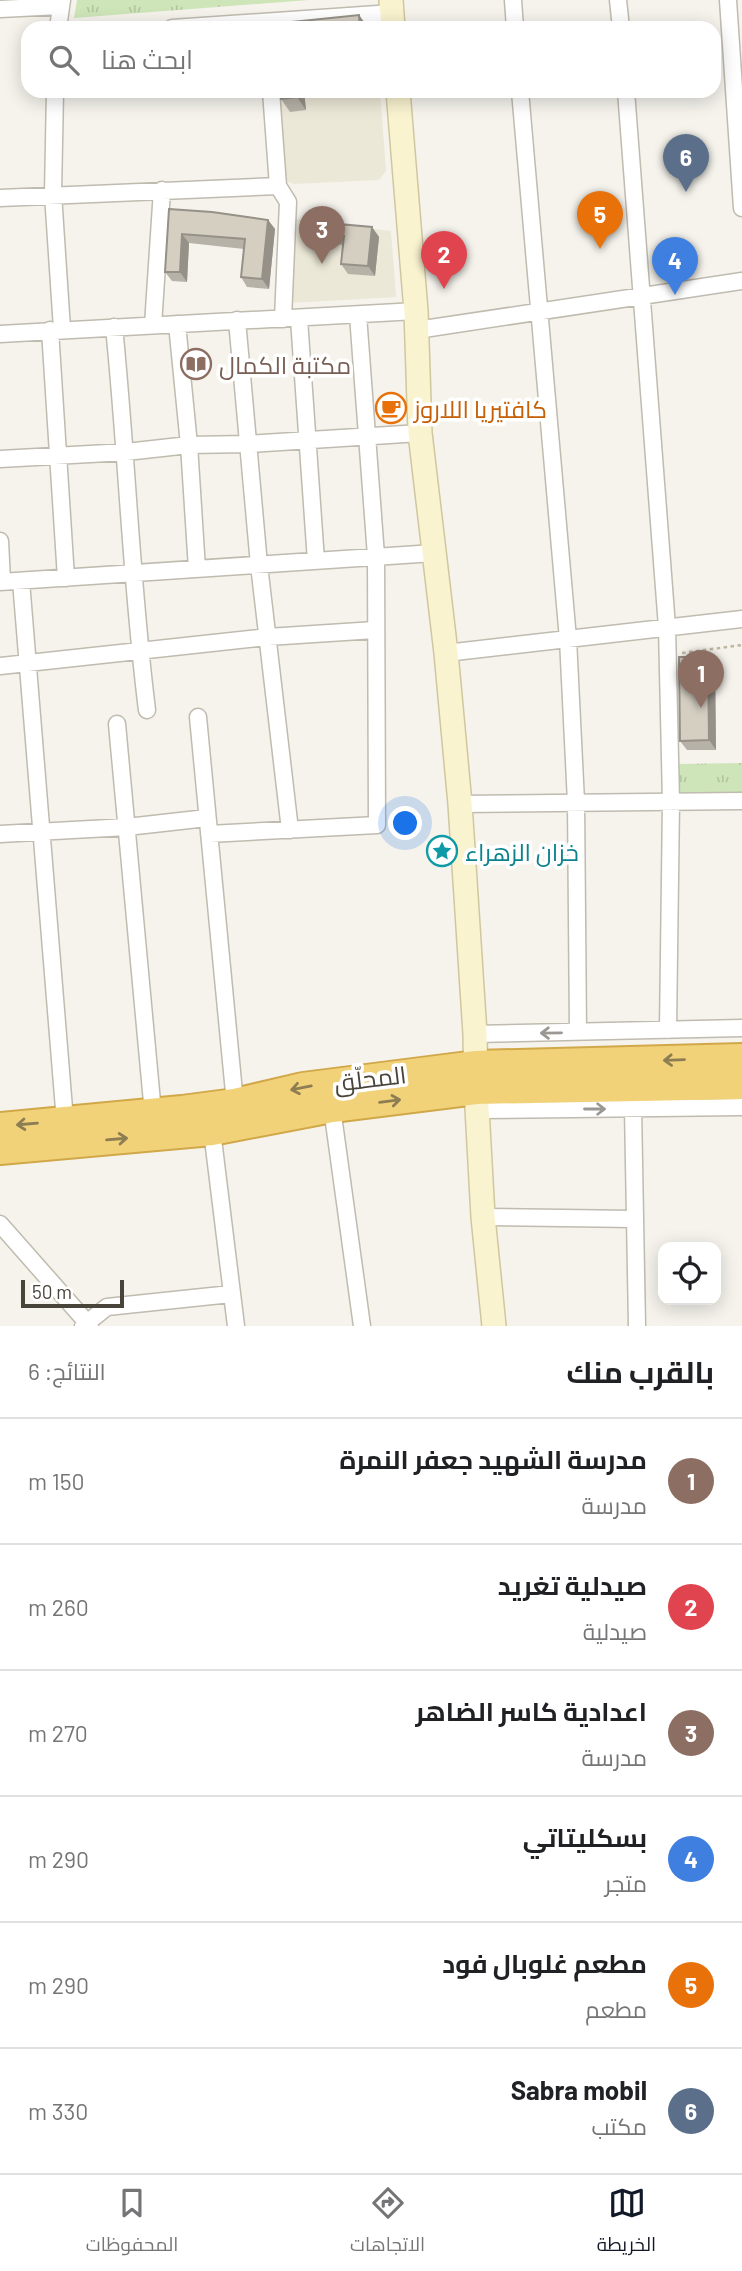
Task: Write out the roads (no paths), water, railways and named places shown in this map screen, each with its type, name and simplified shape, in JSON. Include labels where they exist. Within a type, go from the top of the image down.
[{"type":"highway","name":"المحلّق","points":[[0,1150],[212,1131],[332,1108],[476,1088],[742,1058]]},
{"type":"highway","name":"المحلّق","points":[[0,1127],[153,1113],[234,1102],[303,1087],[742,1085]]},
{"type":"street","points":[[513,0],[514,21]]},
{"type":"street","points":[[618,0],[620,21]]},
{"type":"street","points":[[728,0],[742,208]]},
{"type":"street","points":[[0,9],[62,3],[59,21]]},
{"type":"street","points":[[295,21],[392,8]]},
{"type":"street","points":[[55,98],[53,194],[58,455],[66,578]]},
{"type":"street","points":[[272,98],[278,186],[288,202],[291,319],[309,440],[316,561]]},
{"type":"street","points":[[399,98],[416,321],[420,433],[446,653],[460,804],[475,1034],[483,1217],[494,1326]]},
{"type":"street","points":[[521,98],[568,639],[576,802],[578,1032]]},
{"type":"street","points":[[627,98],[667,627],[671,802],[668,1030]]},
{"type":"street","points":[[0,198],[278,186]]},
{"type":"street","points":[[153,325],[162,190]]},
{"type":"street","points":[[0,334],[358,315],[416,321],[538,312],[742,281]]},
{"type":"street","points":[[0,834],[127,827],[208,826],[290,830],[377,825],[376,556],[358,315]]},
{"type":"street","points":[[237,320],[259,565],[290,830]]},
{"type":"street","points":[[177,324],[190,445],[197,569]]},
{"type":"street","points":[[114,327],[147,710]]},
{"type":"street","points":[[0,459],[126,452],[190,445],[420,433]]},
{"type":"street","points":[[0,541],[1,582],[434,553]]},
{"type":"street","points":[[21,582],[65,1121]]},
{"type":"street","points":[[446,653],[742,619]]},
{"type":"street","points":[[0,666],[268,637],[375,630]]},
{"type":"street","points":[[198,716],[234,1102]]},
{"type":"street","points":[[117,724],[153,1113]]},
{"type":"street","points":[[460,804],[742,801]]},
{"type":"street","points":[[475,1034],[742,1028]]},
{"type":"street","points":[[476,1088],[632,1108],[742,1107]]},
{"type":"street","points":[[332,1108],[362,1326]]},
{"type":"street","points":[[632,1108],[636,1326]]},
{"type":"street","points":[[212,1131],[236,1326]]},
{"type":"street","points":[[483,1217],[634,1219]]},
{"type":"street","points":[[0,1224],[86,1325],[107,1307],[231,1294]]},
{"type":"place","name":"Sabra mobil","points":[[686,192]]},
{"type":"place","name":"مطعم غلوبال فود","points":[[600,249]]},
{"type":"place","name":"اعدادية كاسر الضاهر","points":[[322,264]]},
{"type":"place","name":"صيدلية تغريد","points":[[444,289]]},
{"type":"place","name":"بسكليتاتي","points":[[675,295]]},
{"type":"place","name":"مكتبة الكمال","points":[[196,364]]},
{"type":"place","name":"كافتيريا اللاروز","points":[[391,408]]},
{"type":"place","name":"مدرسة الشهيد جعفر النمرة","points":[[701,708]]},
{"type":"place","name":"خزان الزهراء","points":[[442,851]]}]
